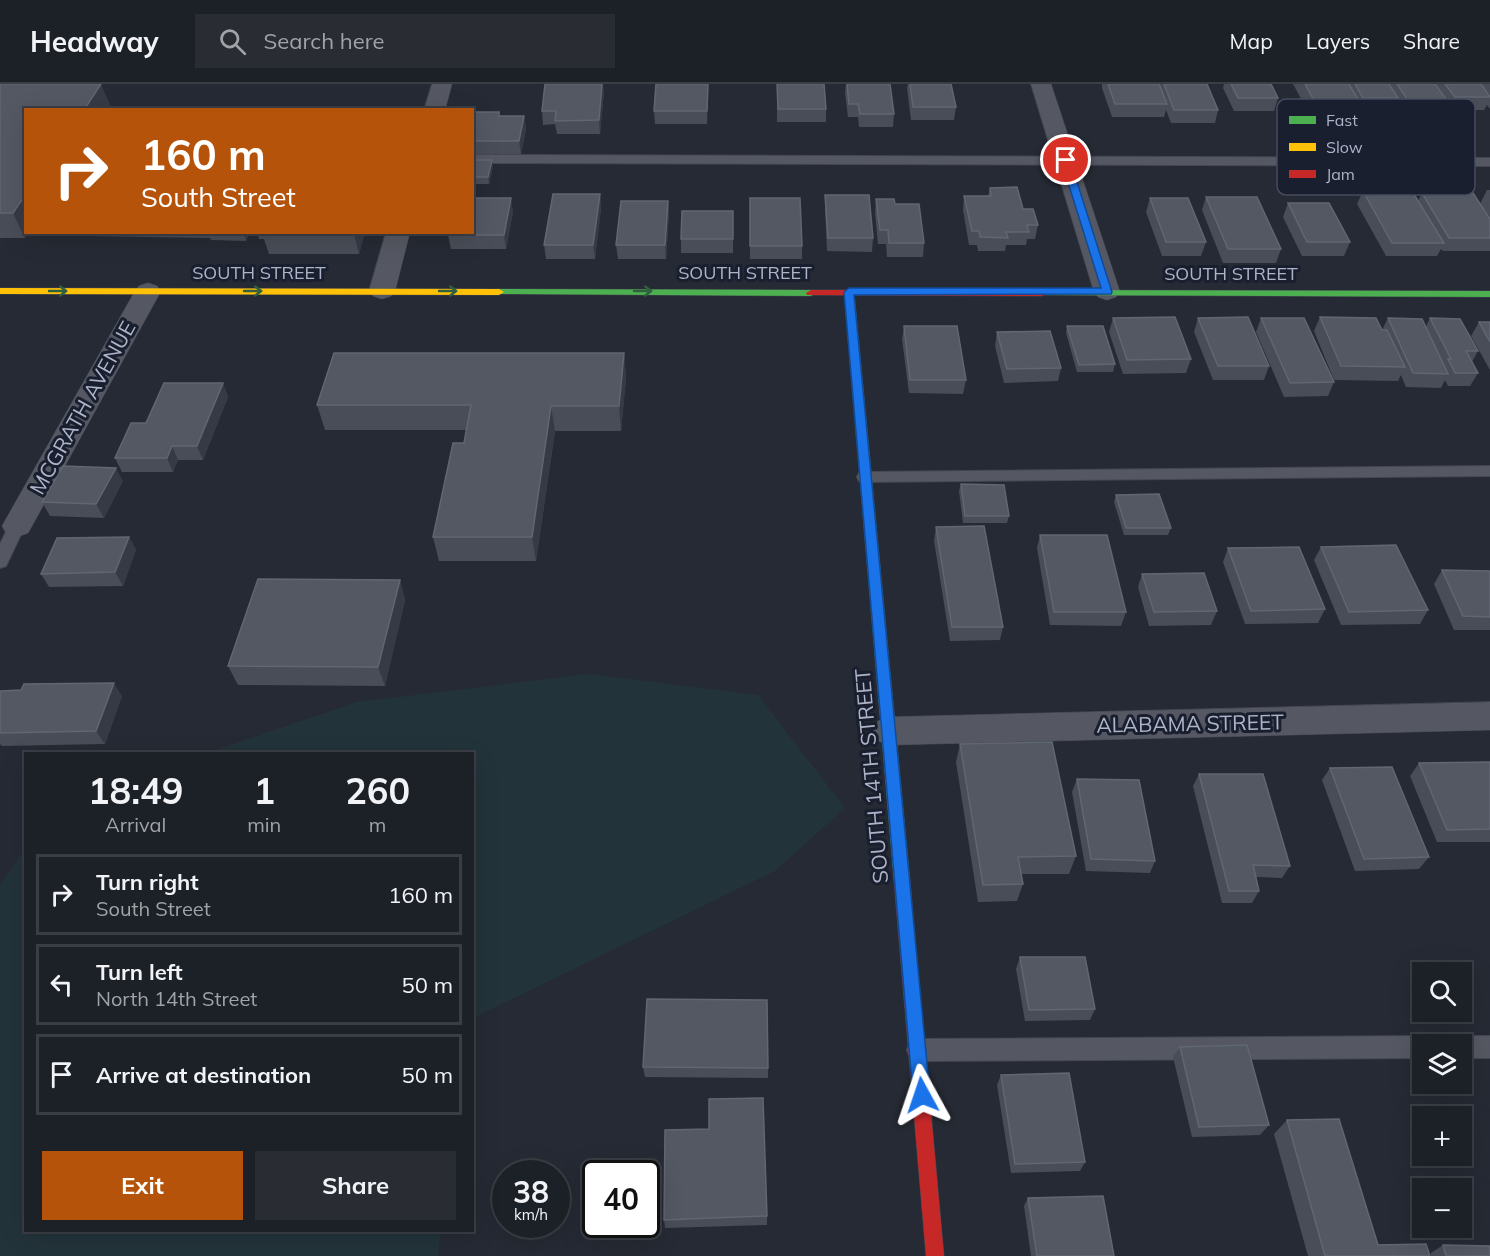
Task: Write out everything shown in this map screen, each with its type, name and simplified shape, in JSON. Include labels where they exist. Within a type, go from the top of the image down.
[{"type":"main road","name":"SOUTH STREET","points":[[0,291],[1490,294]]},
{"type":"main road","name":"SOUTH 14TH STREET","points":[[849,292],[890,731],[935,1256]]},
{"type":"street","points":[[435,108],[442,84]]},
{"type":"street","points":[[1041,84],[1107,292]]},
{"type":"street","points":[[382,291],[397,234]]},
{"type":"street","name":"MCGRATH AVENUE","points":[[18,526],[148,291]]},
{"type":"street","name":"ALABAMA STREET","points":[[890,731],[1490,716]]},
{"type":"lane","points":[[474,159],[1277,161]]},
{"type":"lane","points":[[1475,162],[1490,162]]},
{"type":"lane","points":[[865,477],[1490,471]]},
{"type":"lane","points":[[0,562],[18,526]]},
{"type":"lane","points":[[918,1050],[1412,1047]]},
{"type":"lane","points":[[1472,1047],[1490,1047]]},
{"type":"shaded area","points":[[589,674],[758,695],[845,808],[775,871],[474,1018],[474,752],[210,752],[357,702]]},
{"type":"shaded area","points":[[24,849],[24,1232],[441,1232],[438,1256],[0,1256],[0,885]]},
{"type":"building","points":[[0,84],[101,84],[85,108],[24,108],[24,200],[21,201],[13,213],[0,213]]},
{"type":"building","points":[[545,84],[602,84],[599,120],[555,121],[556,111],[542,111]]},
{"type":"building","points":[[656,84],[708,84],[707,111],[654,111]]},
{"type":"building","points":[[777,84],[824,84],[826,109],[778,109]]},
{"type":"building","points":[[847,84],[890,84],[894,114],[860,114],[858,104],[849,104]]},
{"type":"building","points":[[910,84],[951,84],[956,107],[913,107]]},
{"type":"building","points":[[1108,84],[1159,84],[1167,104],[1115,104]]},
{"type":"building","points":[[1164,84],[1207,84],[1218,110],[1174,110]]},
{"type":"building","points":[[1231,84],[1271,84],[1278,98],[1238,98]]},
{"type":"building","points":[[1305,84],[1349,84],[1358,99],[1313,99]]},
{"type":"building","points":[[1355,84],[1389,84],[1398,98],[1363,98]]},
{"type":"building","points":[[1397,84],[1435,84],[1446,99],[1407,99]]},
{"type":"building","points":[[1445,84],[1481,84],[1490,97],[1455,97]]},
{"type":"building","points":[[474,112],[499,112],[499,116],[524,116],[519,141],[474,141]]},
{"type":"building","points":[[474,160],[492,160],[488,177],[474,177]]},
{"type":"building","points":[[1017,187],[1023,209],[1033,209],[1038,225],[1027,225],[1029,232],[1006,232],[1008,238],[980,237],[979,231],[972,231],[964,196],[991,196],[990,188]]},
{"type":"building","points":[[553,194],[600,194],[593,245],[544,245]]},
{"type":"building","points":[[825,195],[869,195],[873,238],[828,238]]},
{"type":"building","points":[[1365,195],[1414,195],[1444,243],[1392,243]]},
{"type":"building","points":[[1423,195],[1474,195],[1490,219],[1490,238],[1449,238]]},
{"type":"building","points":[[1206,197],[1257,197],[1281,249],[1228,249]]},
{"type":"building","points":[[474,198],[511,198],[504,235],[448,235],[474,234]]},
{"type":"building","points":[[750,198],[800,198],[802,246],[750,246]]},
{"type":"building","points":[[1150,198],[1188,198],[1206,242],[1166,242]]},
{"type":"building","points":[[876,199],[894,199],[895,204],[919,204],[924,243],[889,243],[888,230],[880,230]]},
{"type":"building","points":[[621,201],[668,201],[665,245],[616,245]]},
{"type":"building","points":[[1288,203],[1329,203],[1350,242],[1307,242]]},
{"type":"building","points":[[682,211],[733,211],[733,239],[681,239]]},
{"type":"building","points":[[263,234],[354,234],[263,235]]},
{"type":"building","points":[[1175,317],[1191,359],[1127,360],[1113,318]]},
{"type":"building","points":[[1248,317],[1269,366],[1218,366],[1198,318]]},
{"type":"building","points":[[1320,317],[1376,318],[1382,330],[1387,330],[1405,367],[1341,366]]},
{"type":"building","points":[[1261,318],[1304,318],[1334,382],[1290,383]]},
{"type":"building","points":[[1388,318],[1422,319],[1448,374],[1413,373]]},
{"type":"building","points":[[1430,318],[1460,319],[1478,351],[1466,351],[1478,373],[1455,373],[1448,359],[1451,359]]},
{"type":"building","points":[[1479,322],[1490,322],[1490,342]]},
{"type":"building","points":[[904,326],[957,326],[966,380],[910,380]]},
{"type":"building","points":[[1067,326],[1103,326],[1115,364],[1079,365]]},
{"type":"building","points":[[1050,331],[1061,368],[1007,369],[997,332]]},
{"type":"building","points":[[334,353],[624,353],[619,406],[551,406],[532,537],[433,537],[453,443],[464,443],[471,405],[317,405]]},
{"type":"building","points":[[164,383],[223,383],[197,446],[172,446],[167,458],[115,458],[131,423],[146,423]]},
{"type":"building","points":[[63,466],[116,468],[96,504],[42,502]]},
{"type":"building","points":[[961,484],[1004,485],[1009,516],[965,516]]},
{"type":"building","points":[[1159,494],[1171,528],[1126,528],[1116,495]]},
{"type":"building","points":[[984,526],[1003,627],[952,627],[936,527]]},
{"type":"building","points":[[1040,535],[1107,535],[1126,612],[1054,612]]},
{"type":"building","points":[[129,537],[115,572],[41,574],[57,538]]},
{"type":"building","points":[[1396,545],[1428,610],[1349,612],[1321,547]]},
{"type":"building","points":[[1299,547],[1325,609],[1251,611],[1228,548]]},
{"type":"building","points":[[1442,570],[1490,571],[1490,617],[1463,616]]},
{"type":"building","points":[[1204,573],[1217,611],[1154,612],[1142,574]]},
{"type":"building","points":[[258,579],[400,580],[378,667],[228,666]]},
{"type":"building","points":[[114,683],[96,731],[0,733],[0,691],[21,690],[24,684]]},
{"type":"building","points":[[1052,742],[1076,856],[1018,857],[1023,884],[983,885],[960,744]]},
{"type":"building","points":[[1490,762],[1490,829],[1447,830],[1419,763]]},
{"type":"building","points":[[1392,767],[1429,857],[1364,859],[1330,768]]},
{"type":"building","points":[[1199,774],[1263,774],[1290,866],[1253,865],[1259,891],[1229,891]]},
{"type":"building","points":[[1077,779],[1139,780],[1155,861],[1091,859]]},
{"type":"building","points":[[1020,957],[1085,957],[1095,1009],[1029,1010]]},
{"type":"building","points":[[647,999],[767,1000],[768,1068],[643,1067]]},
{"type":"building","points":[[1247,1045],[1269,1125],[1199,1127],[1180,1047]]},
{"type":"building","points":[[1069,1073],[1085,1162],[1015,1164],[1001,1075]]},
{"type":"building","points":[[763,1098],[767,1216],[664,1220],[665,1130],[709,1129],[709,1099]]},
{"type":"building","points":[[1339,1119],[1378,1245],[1426,1244],[1430,1256],[1325,1256],[1287,1120]]},
{"type":"building","points":[[1103,1196],[1114,1256],[1037,1256],[1028,1198]]},
{"type":"building","points":[[1443,1245],[1490,1246],[1490,1256],[1446,1256]]},
{"type":"traffic: fast","points":[[499,292],[811,293]]},
{"type":"traffic: fast","points":[[849,292],[902,881]]},
{"type":"traffic: fast","points":[[1042,293],[1490,294]]},
{"type":"traffic: slow","points":[[0,291],[499,292]]},
{"type":"traffic: jam","points":[[811,293],[1042,293]]},
{"type":"traffic: jam","points":[[902,881],[935,1256]]},
{"type":"route","points":[[922,1095],[849,292],[1107,292],[1066,160]]}]
